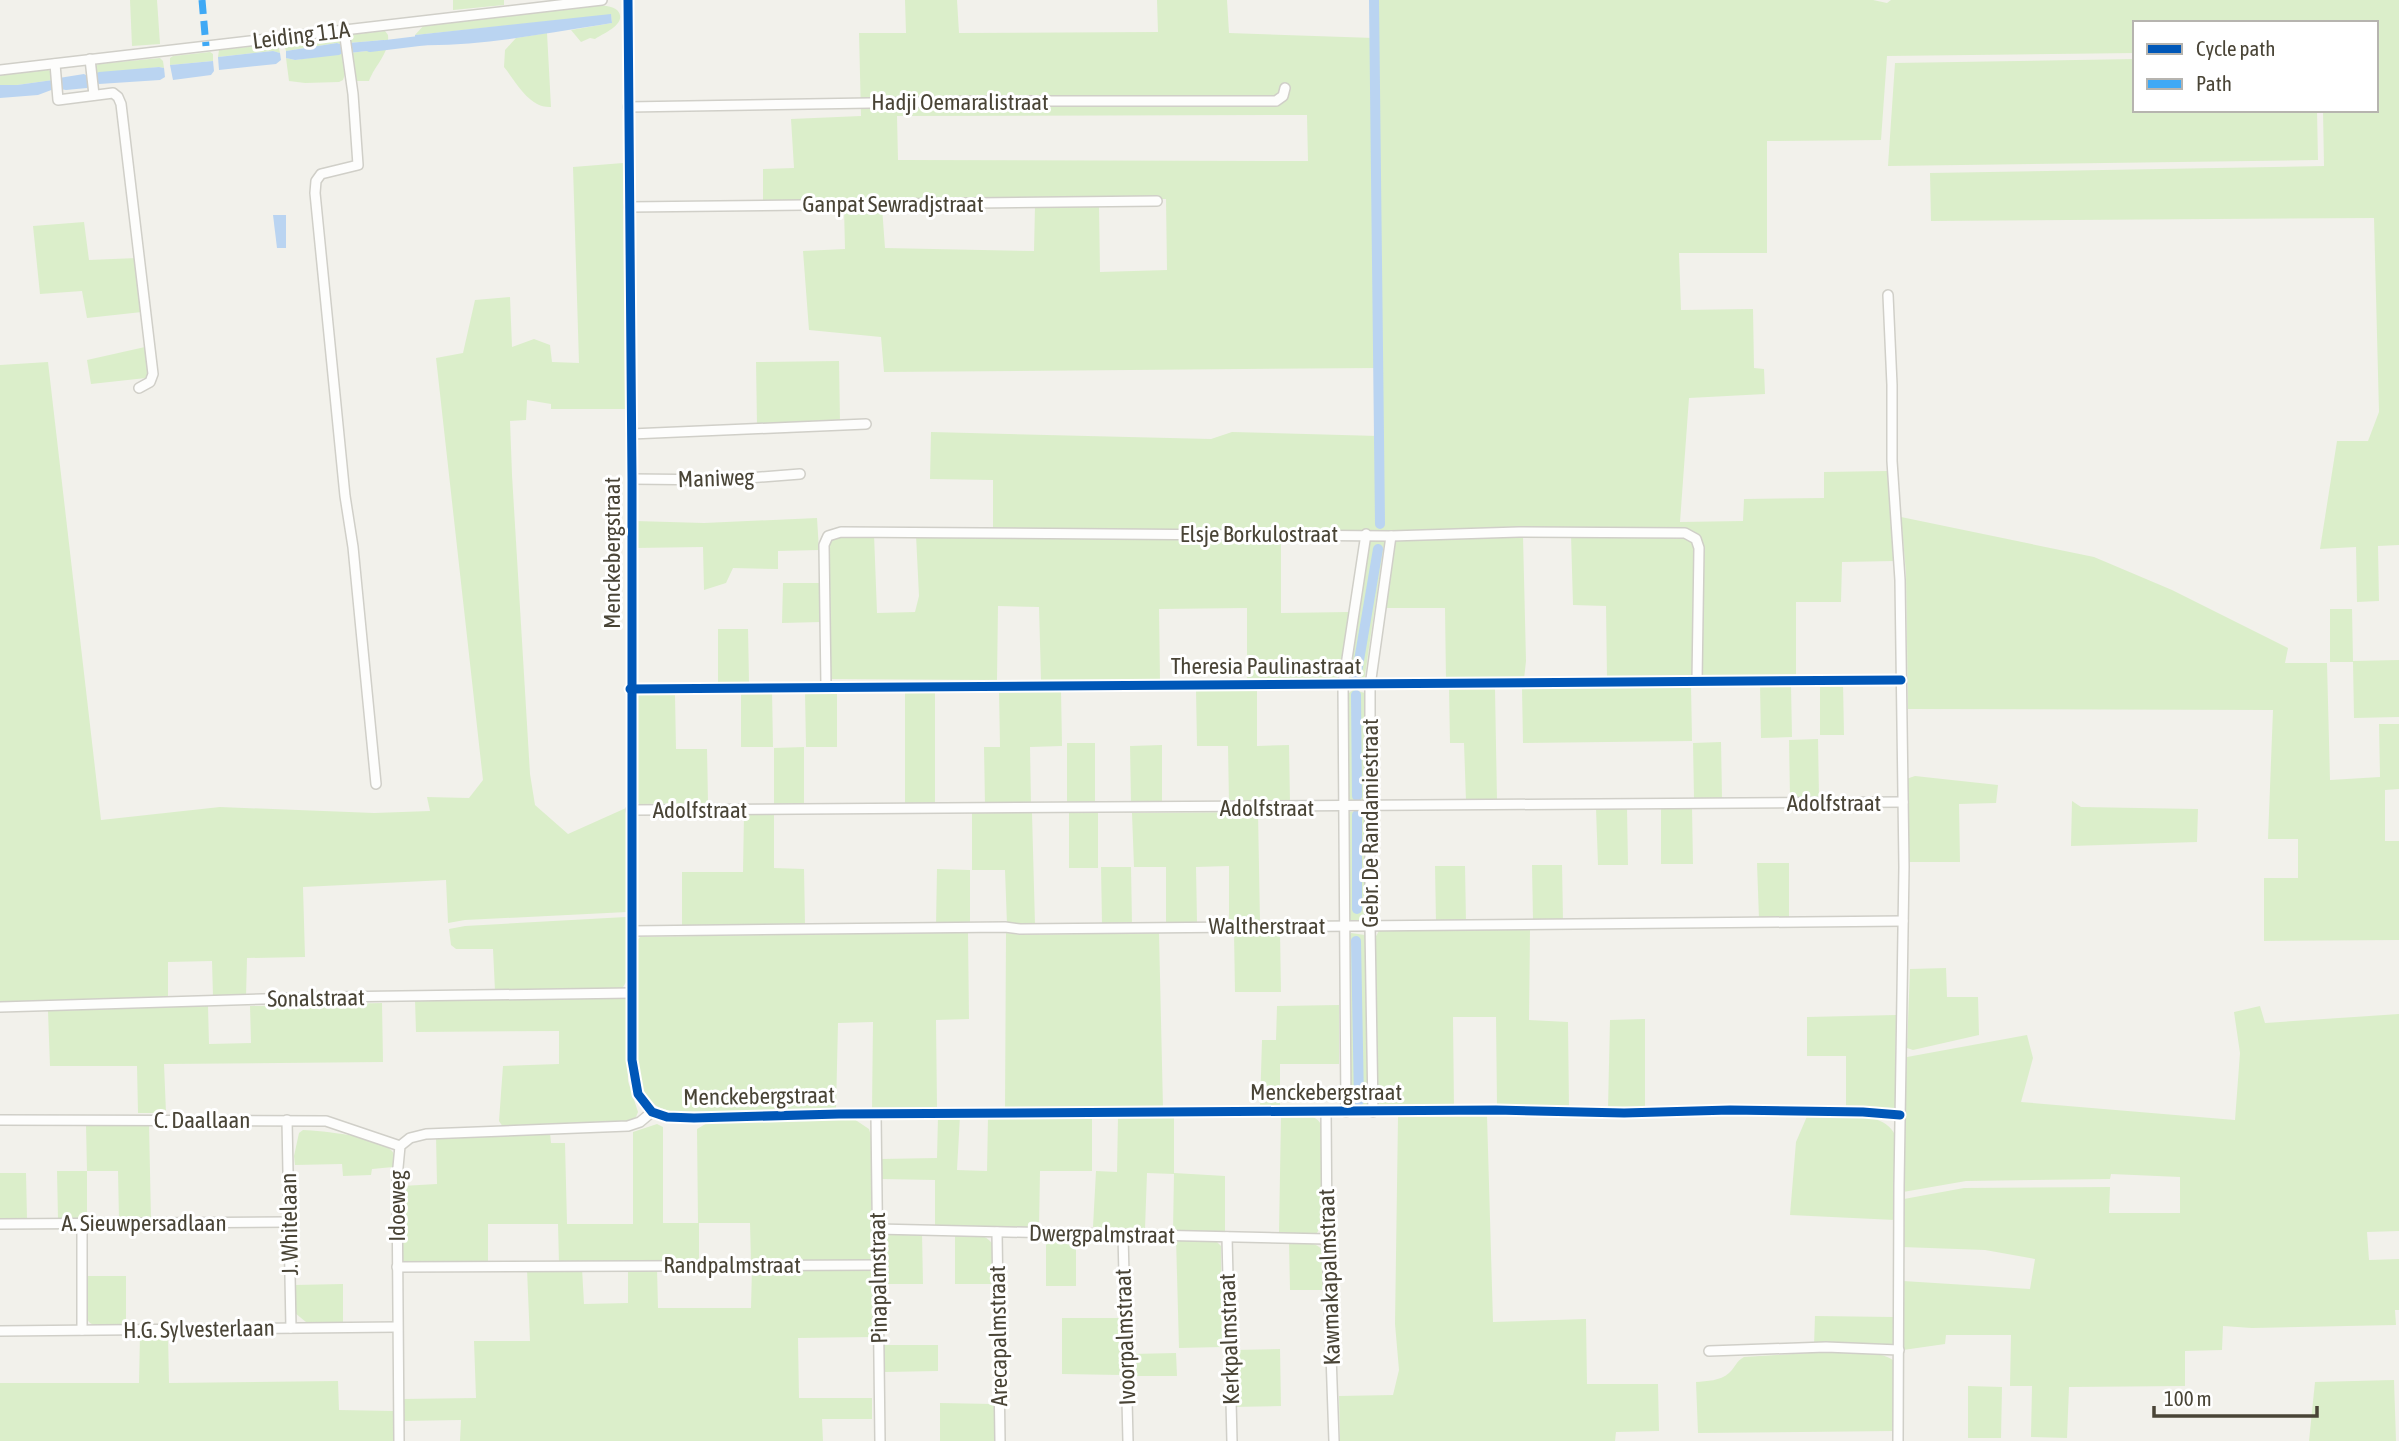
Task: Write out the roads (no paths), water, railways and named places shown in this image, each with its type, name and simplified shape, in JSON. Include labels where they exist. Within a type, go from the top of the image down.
[{"type":"street","name":"Leiding 11A","points":[[0,70],[55,68],[602,0]]},
{"type":"street","name":"Menckebergstraat","points":[[628,0],[632,993],[634,1077],[638,1094],[652,1112],[667,1117],[694,1118],[1496,1110],[1624,1113],[1730,1110],[1900,1115]]},
{"type":"street","points":[[345,32],[354,94],[358,165],[321,174],[316,181],[316,193],[376,784]]},
{"type":"street","points":[[90,62],[94,95]]},
{"type":"street","points":[[55,68],[58,100],[113,93],[121,104],[153,374],[150,382],[139,388]]},
{"type":"street","name":"Hadji Oemaralistraat","points":[[628,107],[1276,101],[1283,96],[1285,89]]},
{"type":"street","name":"Ganpat Sewradjstraat","points":[[629,207],[1157,201]]},
{"type":"street","points":[[1888,295],[1892,461],[1900,580],[1903,802],[1898,1441]]},
{"type":"street","points":[[631,434],[866,424]]},
{"type":"street","name":"Maniweg","points":[[632,479],[723,480],[800,474]]},
{"type":"street","name":"Elsje Borkulostraat","points":[[827,686],[824,545],[828,536],[841,532],[1391,536],[1519,532],[1685,533],[1696,539],[1699,548],[1697,682]]},
{"type":"street","name":"Gebr. De Randamiestraat","points":[[1346,1112],[1343,685],[1366,534]]},
{"type":"street","name":"Gebr. De Randamiestraat","points":[[1373,1112],[1370,685],[1391,536]]},
{"type":"street","name":"Theresia Paulinastraat","points":[[630,689],[1901,680]]},
{"type":"street","name":"Adolfstraat","points":[[631,810],[1903,802]]},
{"type":"street","name":"Waltherstraat","points":[[632,931],[1903,921]]},
{"type":"street","name":"Sonalstraat","points":[[0,1007],[329,997],[632,993]]},
{"type":"street","name":"Idoeweg","points":[[398,1441],[397,1178],[400,1146],[410,1138],[426,1134],[628,1126],[640,1122],[652,1112]]},
{"type":"street","name":"Kawmakapalmstraat","points":[[1326,1112],[1334,1441]]},
{"type":"street","name":"Pinapalmstraat","points":[[876,1115],[880,1441]]},
{"type":"street","name":"C. Daallaan","points":[[0,1120],[326,1121],[400,1146]]},
{"type":"street","name":"J. Whitelaan","points":[[287,1120],[291,1328]]},
{"type":"street","name":"A. Sieuwpersadlaan","points":[[0,1224],[288,1222]]},
{"type":"street","points":[[82,1224],[82,1330]]},
{"type":"street","name":"Dwergpalmstraat","points":[[877,1229],[1327,1239]]},
{"type":"street","name":"Arecapalmstraat","points":[[996,1232],[1000,1441]]},
{"type":"street","name":"Ivoorpalmstraat","points":[[1123,1234],[1128,1441]]},
{"type":"street","name":"Kerkpalmstraat","points":[[1227,1237],[1232,1441]]},
{"type":"street","name":"Randpalmstraat","points":[[397,1267],[878,1265]]},
{"type":"street","name":"H.G. Sylvesterlaan","points":[[0,1331],[397,1327]]},
{"type":"street","points":[[1709,1351],[1826,1347],[1899,1350]]},
{"type":"water","points":[[611,14],[612,23],[485,42],[415,45],[415,35]]},
{"type":"water","points":[[384,40],[385,49],[349,53],[348,43]]},
{"type":"water","points":[[337,43],[343,45],[343,53],[339,55],[295,60],[286,58],[286,51]]},
{"type":"water","points":[[273,51],[280,53],[281,60],[276,64],[219,70],[218,57]]},
{"type":"water","points":[[213,61],[214,71],[211,75],[173,80],[170,65]]},
{"type":"water","points":[[164,68],[165,77],[160,80],[99,84],[95,82],[95,74],[99,72]]},
{"type":"water","points":[[84,74],[89,77],[90,84],[87,88],[60,89],[59,78]]},
{"type":"water","points":[[53,80],[54,89],[38,95],[0,98],[0,85]]},
{"type":"water","points":[[273,215],[286,215],[286,248],[277,248]]},
{"type":"waterway","points":[[1374,0],[1380,524]]},
{"type":"waterway","points":[[370,47],[427,40]]},
{"type":"waterway","points":[[1356,678],[1378,549]]},
{"type":"waterway","points":[[1356,695],[1357,796]]},
{"type":"waterway","points":[[1357,815],[1357,909]]},
{"type":"waterway","points":[[1356,941],[1359,1101]]}]
